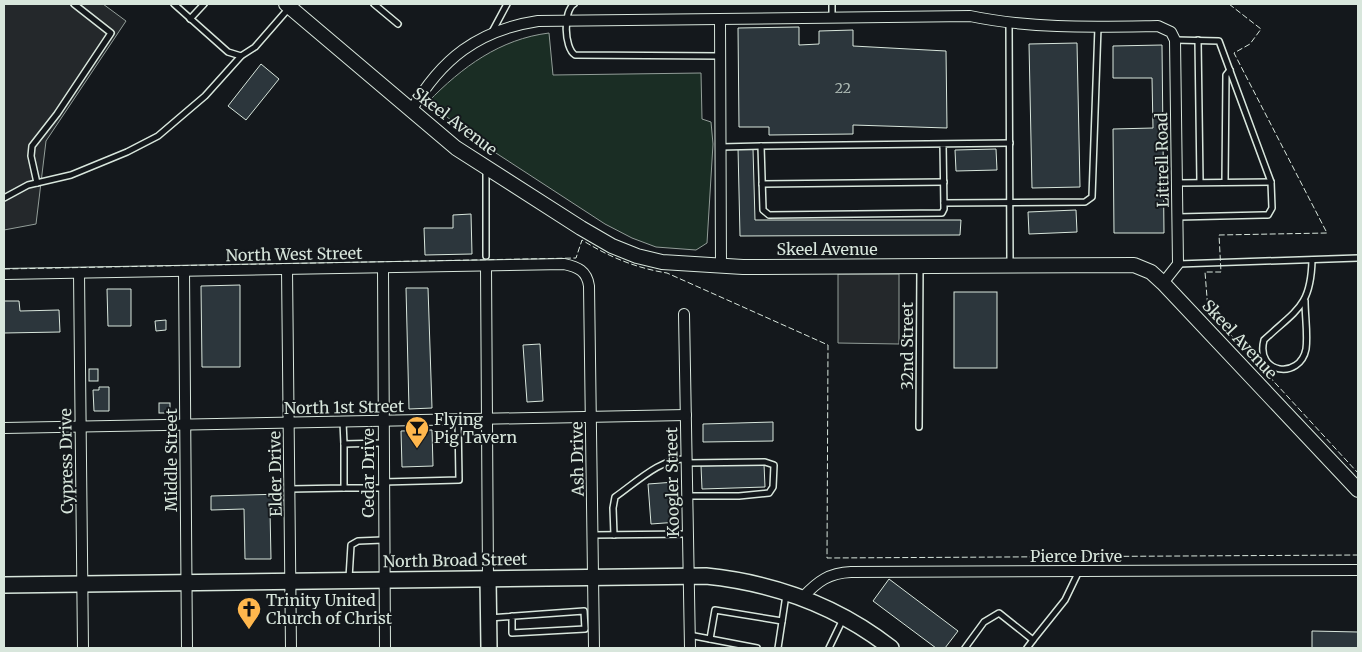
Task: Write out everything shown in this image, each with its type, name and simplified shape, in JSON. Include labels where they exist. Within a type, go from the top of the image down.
[{"type":"main road","name":"North Broad Street","points":[[4,585],[688,575],[729,578],[803,597],[844,616],[890,648]]},
{"type":"main road","points":[[488,578],[489,648]]},
{"type":"street","name":"Skeel Avenue","points":[[288,5],[456,148],[581,228],[622,251],[662,262],[721,266],[1134,265],[1151,272],[1358,490]]},
{"type":"street","points":[[411,111],[425,87],[440,68],[492,32],[523,23],[970,16],[1009,24],[1098,27],[1158,26],[1173,36]]},
{"type":"street","points":[[720,20],[721,266]]},
{"type":"street","name":"Littrell Road","points":[[1173,36],[1178,264]]},
{"type":"street","points":[[486,261],[488,578]]},
{"type":"street","name":"North West Street","points":[[4,274],[383,268],[486,261],[564,264],[574,266],[582,271]]},
{"type":"street","points":[[1163,283],[1178,264]]},
{"type":"street","name":"Cedar Drive","points":[[383,268],[385,648]]},
{"type":"street","name":"Elder Drive","points":[[287,269],[291,648]]},
{"type":"street","name":"Middle Street","points":[[184,271],[187,648]]},
{"type":"street","name":"Ash Drive","points":[[582,271],[588,277],[589,286],[594,576],[589,611],[594,648]]},
{"type":"street","name":"Cypress Drive","points":[[79,273],[83,648]]},
{"type":"street","name":"Koogler Street","points":[[684,314],[690,648]]},
{"type":"street","name":"North 1st Street","points":[[4,428],[686,415]]},
{"type":"street","name":"Pierce Drive","points":[[803,597],[824,578],[837,573],[1358,570]]},
{"type":"lane","points":[[37,183],[30,156],[32,146],[57,114],[111,33],[74,4]]},
{"type":"lane","points":[[174,4],[228,52],[241,56]]},
{"type":"lane","points":[[190,19],[204,4]]},
{"type":"lane","points":[[374,4],[398,24]]},
{"type":"lane","points":[[492,32],[507,4]]},
{"type":"lane","points":[[574,4],[568,11],[568,45],[570,52],[575,55],[720,56]]},
{"type":"lane","points":[[832,4],[832,19]]},
{"type":"lane","points":[[4,198],[28,185],[71,175],[127,152],[158,136],[206,96],[241,56],[255,47],[288,5]]},
{"type":"lane","points":[[1009,24],[1010,266]]},
{"type":"lane","points":[[944,203],[1085,202],[1092,197],[1098,27]]},
{"type":"lane","points":[[1173,36],[1218,41],[1271,182],[1272,208],[1268,215],[1178,217]]},
{"type":"lane","points":[[1198,40],[1200,182]]},
{"type":"lane","points":[[1225,182],[1226,75],[1230,70]]},
{"type":"lane","points":[[720,146],[1010,143]]},
{"type":"lane","points":[[761,146],[763,210],[769,215],[942,213],[944,203],[943,144]]},
{"type":"lane","points":[[486,168],[486,261]]},
{"type":"lane","points":[[762,184],[944,182]]},
{"type":"lane","points":[[1177,182],[1271,182]]},
{"type":"lane","points":[[1178,264],[1358,258]]},
{"type":"lane","points":[[1305,301],[1264,340],[1262,348],[1265,359],[1272,367],[1281,370],[1292,368],[1301,360],[1306,349],[1305,301],[1312,282],[1312,260]]},
{"type":"lane","name":"32nd Street","points":[[919,427],[920,266]]},
{"type":"lane","points":[[290,489],[344,488],[459,480],[458,419]]},
{"type":"lane","points":[[343,422],[344,488]]},
{"type":"lane","points":[[344,444],[383,443]]},
{"type":"lane","points":[[614,535],[615,497],[660,466],[675,460],[765,462],[774,465],[773,487],[769,493],[739,496],[687,496]]},
{"type":"lane","points":[[593,535],[688,534]]},
{"type":"lane","points":[[349,579],[351,545],[358,541],[383,540]]},
{"type":"lane","points":[[1027,648],[1065,600],[1079,571]]},
{"type":"lane","points":[[778,648],[787,592]]},
{"type":"lane","points":[[710,639],[715,610],[782,621]]},
{"type":"lane","points":[[489,618],[512,616],[589,611],[585,629],[512,633],[512,616]]},
{"type":"lane","points":[[965,648],[984,622],[999,613],[1033,640]]},
{"type":"lane","points":[[829,648],[844,616]]},
{"type":"lane","points":[[689,635],[757,648]]},
{"type":"green space","points":[[549,33],[553,75],[701,73],[702,119],[711,122],[713,144],[707,243],[696,250],[656,247],[632,238],[605,224],[479,142],[428,102],[468,66],[498,48],[531,36]]},
{"type":"shaded area","points":[[4,4],[103,4],[126,21],[46,141],[36,224],[4,230]]},
{"type":"shaded area","points":[[838,274],[899,274],[899,344],[838,343]]},
{"type":"building","points":[[799,27],[799,45],[819,44],[819,31],[853,30],[853,46],[946,51],[947,128],[853,125],[853,134],[769,135],[769,127],[739,127],[738,28]]},
{"type":"building","points":[[1077,43],[1080,187],[1032,188],[1029,44]]},
{"type":"building","points":[[1162,45],[1164,233],[1114,233],[1113,129],[1153,128],[1152,78],[1113,78],[1113,46]]},
{"type":"building","points":[[261,64],[279,79],[246,120],[228,106]]},
{"type":"building","points":[[738,148],[753,149],[755,220],[961,220],[960,235],[740,236]]},
{"type":"building","points":[[996,149],[997,170],[956,171],[955,150]]},
{"type":"building","points":[[1076,210],[1077,232],[1029,234],[1028,212]]},
{"type":"building","points":[[471,214],[472,254],[425,255],[424,228],[453,228],[453,215]]},
{"type":"building","points":[[240,285],[240,367],[202,367],[201,286]]},
{"type":"building","points":[[406,288],[428,288],[432,408],[409,409]]},
{"type":"building","points":[[107,289],[131,289],[131,326],[108,326]]},
{"type":"building","points":[[954,292],[997,292],[997,368],[954,368]]},
{"type":"building","points":[[4,301],[19,301],[20,311],[59,310],[60,332],[4,333]]},
{"type":"building","points":[[166,320],[166,330],[156,331],[155,321]]},
{"type":"building","points":[[540,344],[543,401],[527,402],[523,345]]},
{"type":"building","points":[[89,369],[98,369],[98,381],[89,381]]},
{"type":"building","points":[[99,387],[109,387],[109,411],[94,411],[93,390],[99,390]]},
{"type":"building","points":[[159,403],[170,403],[170,413],[159,413]]},
{"type":"building","points":[[773,422],[773,441],[703,442],[703,424]]},
{"type":"building","name":"Flying Pig Tavern","points":[[432,430],[433,466],[402,467],[401,431]]},
{"type":"building","points":[[764,464],[765,487],[702,489],[701,466]]},
{"type":"building","points":[[675,482],[678,522],[651,524],[648,484]]},
{"type":"building","points":[[283,494],[283,511],[270,511],[271,559],[245,559],[244,509],[211,510],[211,496]]},
{"type":"building","points":[[889,579],[958,631],[945,648],[936,648],[873,601]]},
{"type":"building","points":[[1312,631],[1358,632],[1358,648],[1312,648]]},
{"type":"fence","points":[[1229,4],[1261,29],[1250,44],[1234,53],[1327,233],[1219,235],[1221,272],[1205,272],[1208,310],[1358,473]]},
{"type":"fence","points":[[4,269],[576,258],[582,240],[613,257],[644,268],[667,273],[828,345],[827,558],[1358,555]]},
{"type":"place","name":"Flying Pig Tavern","points":[[417,449]]},
{"type":"place","name":"Trinity United Church of Christ","points":[[249,630]]}]
